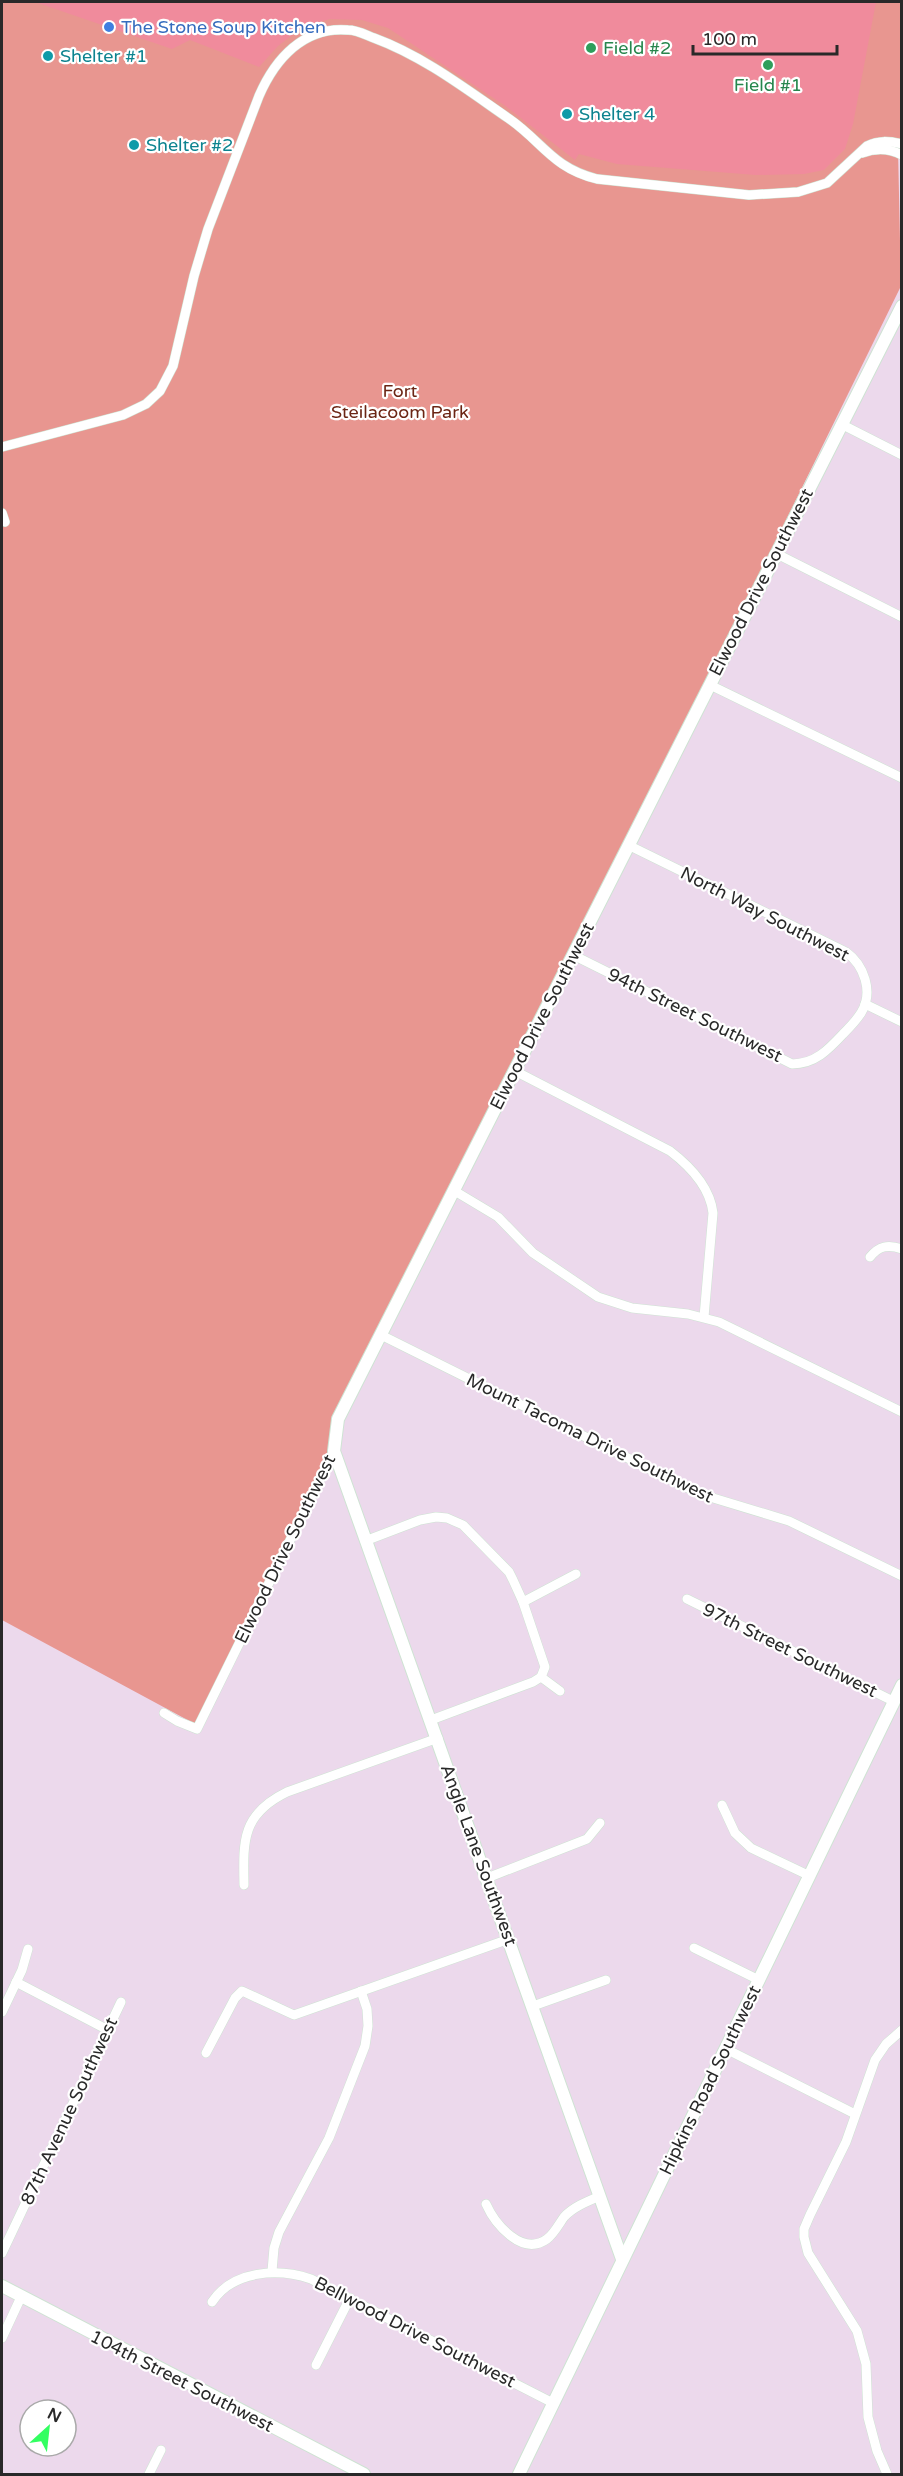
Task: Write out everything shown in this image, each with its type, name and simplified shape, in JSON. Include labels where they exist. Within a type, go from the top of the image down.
[{"type":"street","points":[[2,447],[123,415],[146,404],[160,391],[173,366],[194,276],[208,229],[266,79],[288,52],[301,41],[320,33],[330,30],[354,31],[396,46],[510,119],[565,167],[579,175],[597,179],[749,195],[798,192],[827,183],[873,143],[884,140],[902,144]]},
{"type":"street","points":[[860,154],[876,149],[890,150],[902,155]]},
{"type":"street","name":"Elwood Drive Southwest","points":[[164,1713],[196,1730],[334,1451],[338,1419],[902,306]]},
{"type":"street","points":[[841,424],[902,454]]},
{"type":"street","points":[[775,553],[902,617]]},
{"type":"street","points":[[710,685],[902,778]]},
{"type":"street","name":"North Way Southwest","points":[[628,845],[846,952],[860,965],[864,976],[865,1004]]},
{"type":"street","name":"94th Street Southwest","points":[[573,955],[792,1064],[808,1061],[826,1052],[855,1021],[865,1004]]},
{"type":"street","points":[[865,1004],[902,1022]]},
{"type":"street","points":[[515,1071],[670,1151],[682,1160],[697,1177],[711,1197],[713,1213],[704,1317]]},
{"type":"street","points":[[453,1190],[498,1217],[540,1258],[598,1297],[632,1308],[704,1317],[902,1412]]},
{"type":"street","points":[[870,1257],[885,1245],[902,1249]]},
{"type":"street","name":"Mount Tacoma Drive Southwest","points":[[381,1335],[700,1494],[789,1521],[902,1576]]},
{"type":"street","name":"Angle Lane Southwest","points":[[334,1451],[622,2259]]},
{"type":"street","points":[[365,1541],[420,1520],[436,1517],[458,1522],[509,1572],[523,1602],[545,1667],[541,1677],[431,1720]]},
{"type":"street","points":[[523,1602],[576,1574]]},
{"type":"street","name":"97th Street Southwest","points":[[687,1599],[893,1701]]},
{"type":"street","points":[[541,1677],[560,1691]]},
{"type":"street","name":"Hipkins Road Southwest","points":[[519,2475],[902,1685]]},
{"type":"street","points":[[244,1885],[243,1844],[247,1829],[255,1814],[271,1800],[287,1792],[438,1738]]},
{"type":"street","points":[[722,1805],[735,1833],[751,1848],[810,1876]]},
{"type":"street","points":[[487,1878],[587,1839],[600,1823]]},
{"type":"street","points":[[206,2053],[235,1998],[245,1991],[294,2015],[509,1940]]},
{"type":"street","points":[[694,1948],[759,1980]]},
{"type":"street","points":[[2,2012],[28,1949]]},
{"type":"street","points":[[533,2006],[606,1980]]},
{"type":"street","points":[[16,1982],[106,2029]]},
{"type":"street","points":[[272,2271],[274,2248],[279,2232],[329,2138],[365,2046],[368,2026],[367,2009],[361,1991]]},
{"type":"street","name":"87th Avenue Southwest","points":[[2,2253],[106,2029],[121,2002]]},
{"type":"street","points":[[887,2475],[868,2417],[866,2364],[860,2339],[838,2298],[808,2253],[804,2229],[846,2142],[875,2060],[886,2044],[902,2030]]},
{"type":"street","points":[[726,2049],[855,2114]]},
{"type":"street","points":[[486,2204],[495,2222],[504,2230],[519,2241],[531,2243],[546,2240],[566,2216],[600,2196]]},
{"type":"street","name":"Bellwood Drive Southwest","points":[[212,2301],[228,2284],[272,2271],[311,2278],[553,2403]]},
{"type":"street","name":"104th Street Southwest","points":[[2,2286],[364,2475]]},
{"type":"street","points":[[2,2338],[21,2297]]},
{"type":"street","points":[[316,2365],[350,2298]]},
{"type":"street","points":[[149,2475],[161,2450]]},
{"type":"green space","name":"Fort Steilacoom Park","points":[[2,2],[901,2],[902,147],[898,149],[901,286],[195,1724],[2,1620]]},
{"type":"shaded area","points":[[35,2],[876,2],[853,124],[845,149],[824,170],[804,174],[756,175],[617,164],[579,154],[575,160],[504,105],[388,28],[362,20],[330,19],[304,26],[278,46],[259,67],[190,40],[172,49]]},
{"type":"place","name":"The Stone Soup Kitchen","points":[[109,27]]},
{"type":"place","name":"Field #2","points":[[591,48]]},
{"type":"place","name":"Shelter #1","points":[[48,56]]},
{"type":"place","name":"Field #1","points":[[768,65]]},
{"type":"place","name":"Shelter 4","points":[[567,114]]},
{"type":"place","name":"Shelter #2","points":[[134,145]]}]
